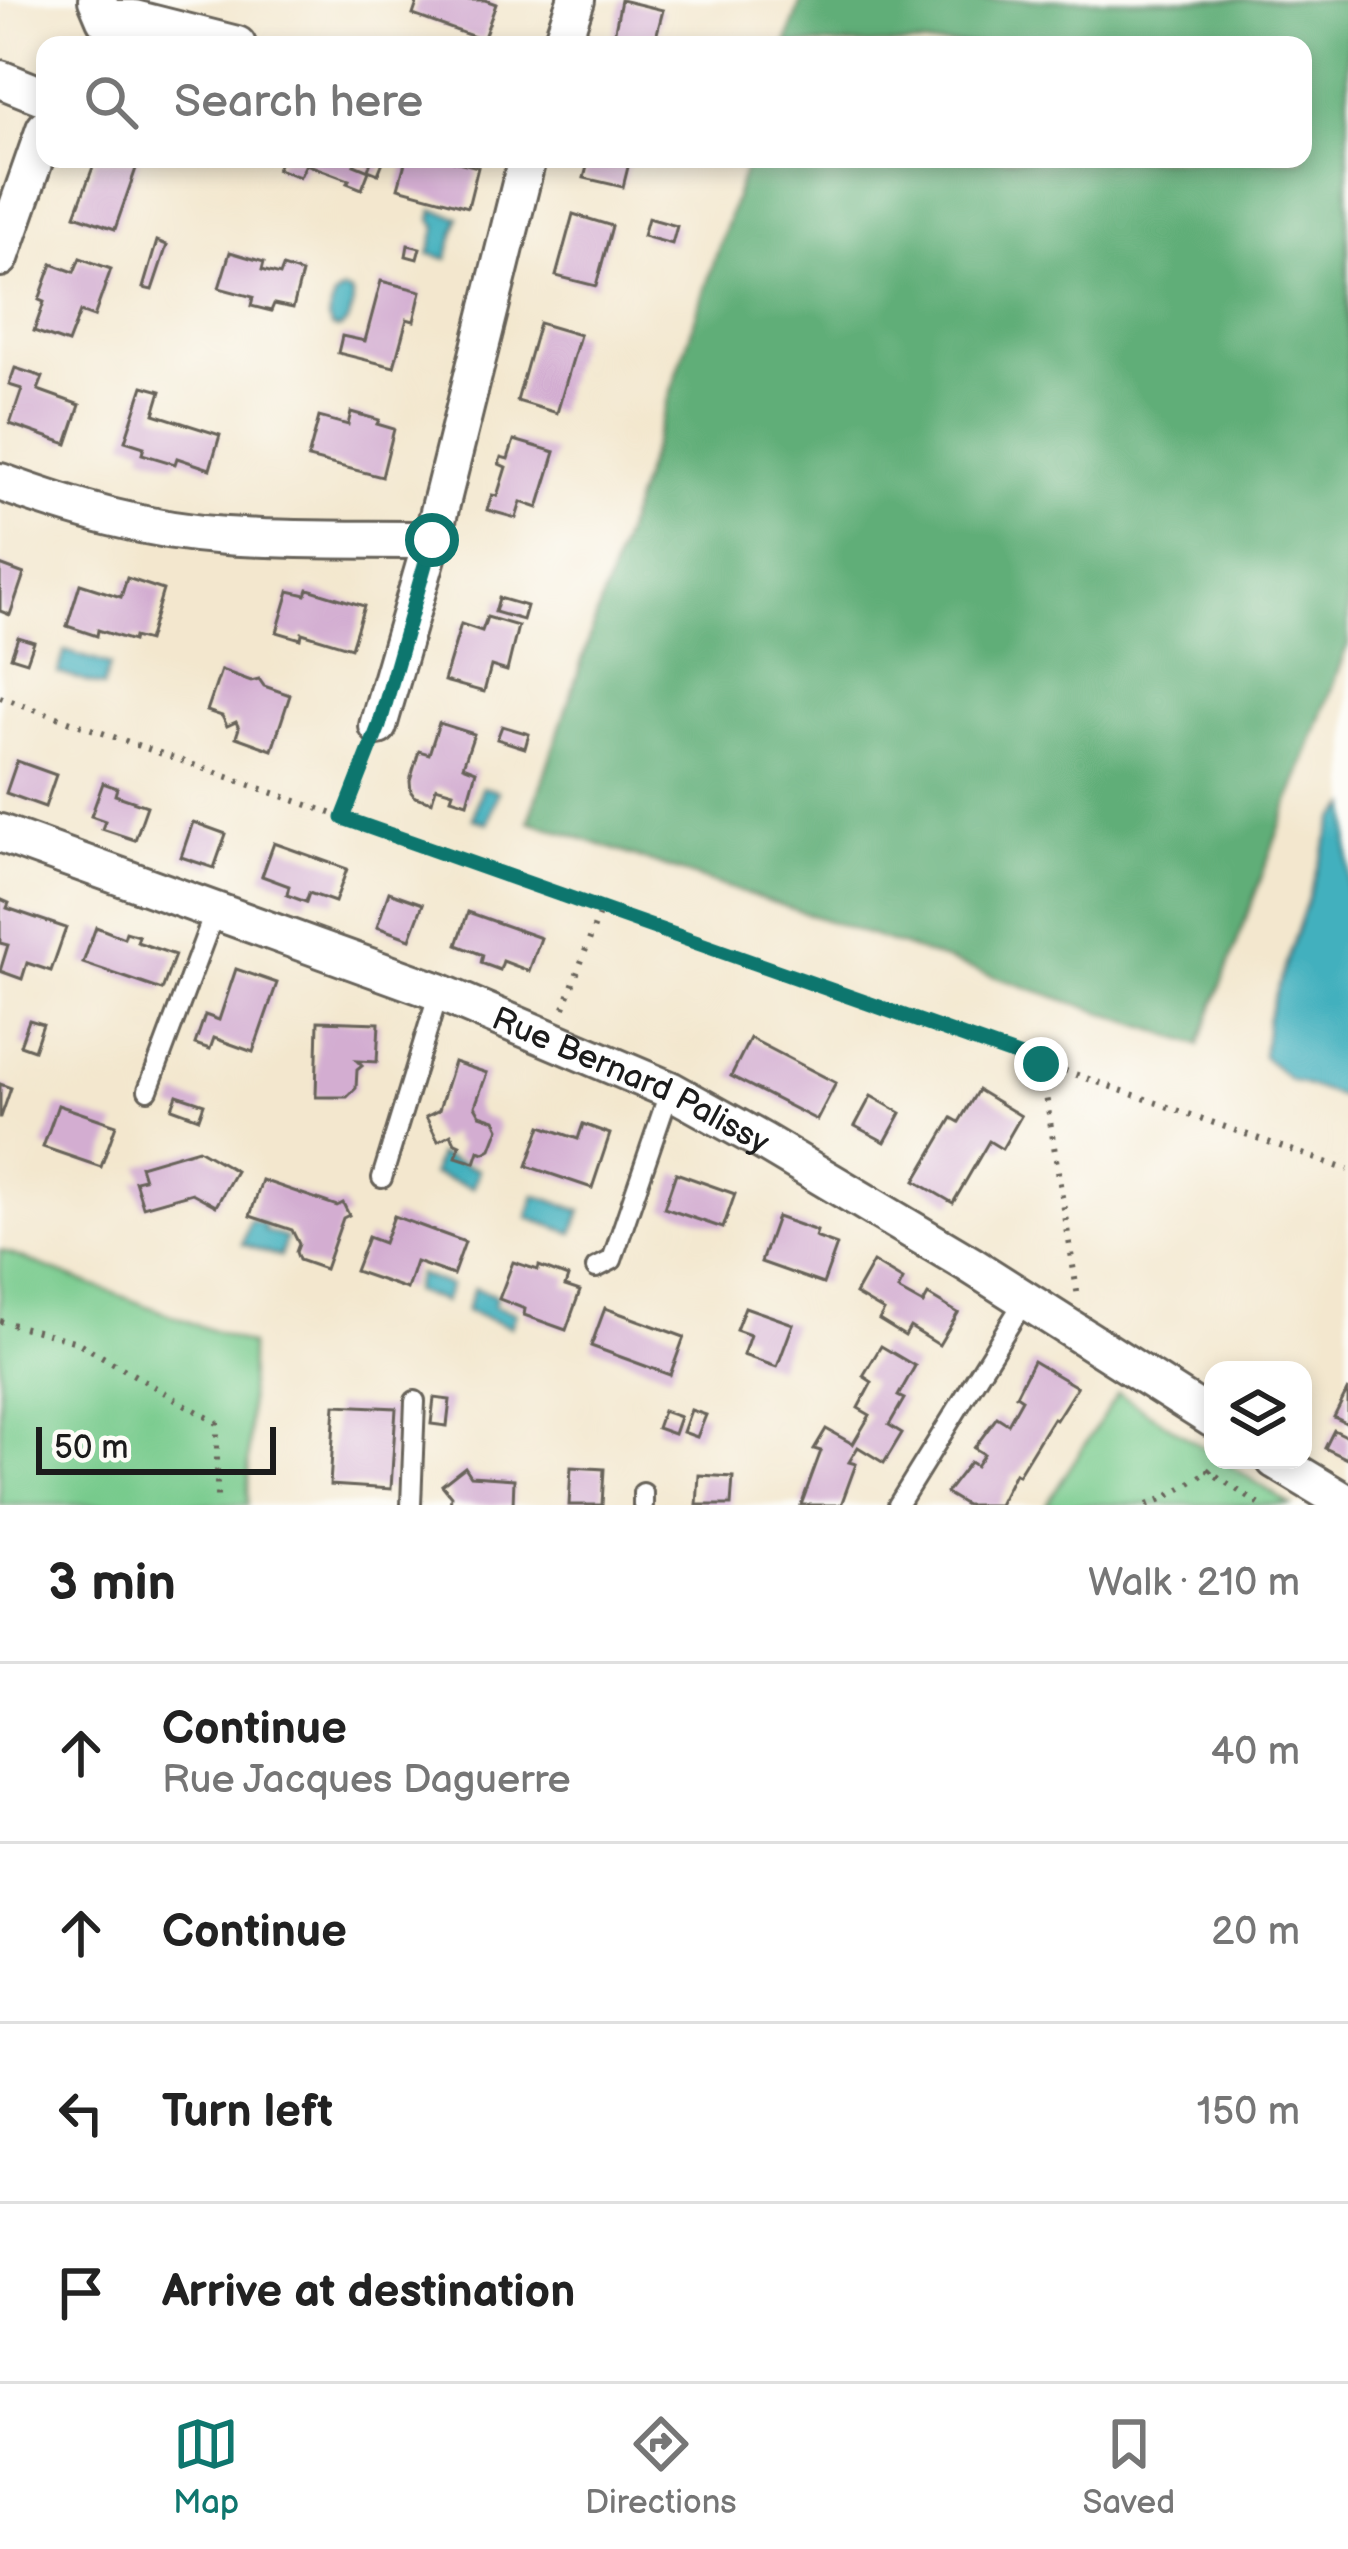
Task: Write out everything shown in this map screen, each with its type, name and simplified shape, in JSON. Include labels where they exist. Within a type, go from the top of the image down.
[{"type":"street","points":[[564,36],[576,0]]},
{"type":"street","points":[[94,21],[134,19],[201,36]]},
{"type":"street","points":[[0,79],[36,94]]},
{"type":"street","points":[[0,258],[36,155]]},
{"type":"street","points":[[379,726],[432,540],[524,168]]},
{"type":"street","points":[[0,482],[67,506],[154,527],[224,536],[432,540]]},
{"type":"street","name":"Rue Bernard Palissy","points":[[0,833],[439,992],[670,1090],[1026,1298],[1204,1413]]},
{"type":"street","points":[[1290,1469],[1348,1504]]},
{"type":"lane","points":[[148,1090],[215,911]]},
{"type":"lane","points":[[382,1178],[439,992]]},
{"type":"lane","points":[[596,1268],[612,1260],[670,1090]]},
{"type":"lane","points":[[898,1505],[1026,1298]]},
{"type":"lane","points":[[411,1505],[416,1401]]},
{"type":"path","points":[[0,698],[1348,1170]]},
{"type":"path","points":[[343,818],[379,726]]},
{"type":"path","points":[[553,1040],[601,909]]},
{"type":"path","points":[[1041,1064],[1085,1336]]},
{"type":"path","points":[[0,1321],[77,1342],[217,1423],[217,1505]]},
{"type":"path","points":[[1147,1505],[1212,1469]]},
{"type":"path","points":[[1209,1472],[1260,1505]]},
{"type":"green space","points":[[801,0],[1348,0],[1348,644],[1199,1045],[529,821],[745,168],[1312,168],[1312,36],[789,36]]},
{"type":"green space","points":[[0,1250],[250,1345],[248,1505],[0,1505]]},
{"type":"green space","points":[[1118,1393],[1204,1448],[1204,1469],[1236,1469],[1291,1505],[1046,1505]]},
{"type":"water","points":[[433,210],[459,217],[447,259],[429,254],[437,226],[431,220]]},
{"type":"water","points":[[343,290],[351,293],[352,308],[349,319],[338,329],[328,319],[334,297]]},
{"type":"water","points":[[65,651],[110,665],[103,687],[58,673]]},
{"type":"water","points":[[482,787],[498,791],[488,823],[473,819]]},
{"type":"water","points":[[1348,806],[1348,1099],[1290,1080],[1263,1056],[1267,1020],[1334,820]]},
{"type":"water","points":[[438,1155],[479,1170],[473,1188],[432,1174]]},
{"type":"water","points":[[535,1195],[581,1211],[573,1233],[528,1218]]},
{"type":"water","points":[[250,1220],[286,1238],[280,1257],[242,1244]]},
{"type":"water","points":[[418,1274],[450,1286],[444,1302],[413,1291]]},
{"type":"water","points":[[474,1288],[496,1296],[494,1306],[516,1313],[511,1327],[466,1311]]},
{"type":"building","points":[[418,0],[496,4],[484,36],[413,15]]},
{"type":"building","points":[[621,0],[663,10],[656,36],[614,36]]},
{"type":"building","points":[[93,168],[136,168],[115,229],[75,215]]},
{"type":"building","points":[[277,168],[304,168],[300,177]]},
{"type":"building","points":[[317,168],[369,171],[362,189],[347,183],[349,180]]},
{"type":"building","points":[[404,168],[478,168],[468,207],[398,188]]},
{"type":"building","points":[[587,168],[628,168],[623,187],[584,178]]},
{"type":"building","points":[[573,214],[612,226],[596,286],[556,276]]},
{"type":"building","points":[[648,218],[677,226],[672,244],[643,236]]},
{"type":"building","points":[[157,241],[167,245],[152,290],[143,288]]},
{"type":"building","points":[[408,245],[420,248],[417,259],[406,256]]},
{"type":"building","points":[[230,252],[264,262],[262,270],[280,275],[283,267],[302,273],[293,308],[274,304],[271,311],[251,306],[253,297],[219,288]]},
{"type":"building","points":[[80,258],[111,269],[94,317],[80,312],[68,343],[34,331],[52,264],[74,272]]},
{"type":"building","points":[[381,281],[421,291],[414,321],[407,319],[394,367],[338,353],[342,336],[365,341]]},
{"type":"building","points":[[539,323],[580,335],[557,413],[517,401]]},
{"type":"building","points":[[15,368],[43,377],[38,390],[80,405],[67,444],[10,424],[22,389],[9,385]]},
{"type":"building","points":[[143,386],[161,391],[154,414],[220,435],[210,469],[177,458],[175,464],[142,454],[144,447],[125,441]]},
{"type":"building","points":[[351,412],[394,429],[382,477],[308,458],[319,417],[348,425]]},
{"type":"building","points":[[514,440],[555,452],[538,508],[521,502],[516,518],[487,510],[506,467],[499,464],[501,457],[508,459]]},
{"type":"building","points":[[0,565],[24,574],[10,615],[0,611]]},
{"type":"building","points":[[127,578],[163,590],[148,641],[98,630],[97,636],[67,626],[80,584],[121,597]]},
{"type":"building","points":[[308,589],[364,606],[351,648],[302,633],[301,639],[277,632],[289,591],[306,595]]},
{"type":"building","points":[[499,598],[527,606],[523,620],[495,612]]},
{"type":"building","points":[[487,617],[518,626],[507,671],[491,666],[484,692],[444,681],[461,624],[482,631]]},
{"type":"building","points":[[18,637],[34,642],[27,662],[11,657]]},
{"type":"building","points":[[221,670],[251,681],[259,679],[264,686],[290,695],[272,750],[236,737],[236,722],[227,726],[222,716],[207,711]]},
{"type":"building","points":[[439,723],[474,734],[463,766],[476,771],[467,803],[436,787],[432,802],[411,792],[419,751],[429,754]]},
{"type":"building","points":[[502,726],[529,734],[525,748],[497,739]]},
{"type":"building","points":[[17,761],[56,775],[45,807],[6,793]]},
{"type":"building","points":[[103,783],[117,788],[115,795],[147,806],[135,840],[102,829],[105,821],[91,816]]},
{"type":"building","points":[[193,822],[226,834],[214,868],[181,857]]},
{"type":"building","points":[[274,843],[347,869],[335,902],[309,893],[306,902],[287,895],[289,886],[262,876]]},
{"type":"building","points":[[389,892],[423,904],[410,939],[377,927]]},
{"type":"building","points":[[0,899],[9,903],[7,908],[66,928],[51,971],[27,963],[22,979],[0,971],[8,945],[0,943]]},
{"type":"building","points":[[468,912],[541,938],[529,971],[503,961],[500,970],[481,963],[483,955],[457,945]]},
{"type":"building","points":[[96,927],[124,938],[126,932],[139,936],[137,942],[175,955],[162,990],[83,963]]},
{"type":"building","points":[[236,969],[277,983],[253,1052],[214,1038],[210,1049],[195,1044],[205,1015],[219,1020]]},
{"type":"building","points":[[29,1020],[43,1024],[34,1050],[20,1045]]},
{"type":"building","points":[[318,1021],[379,1023],[377,1062],[357,1061],[362,1066],[357,1070],[356,1088],[347,1097],[316,1097]]},
{"type":"building","points":[[750,1038],[836,1083],[817,1120],[731,1076]]},
{"type":"building","points":[[454,1062],[487,1073],[475,1106],[499,1128],[491,1149],[479,1151],[475,1163],[456,1157],[460,1145],[451,1134],[438,1141],[426,1117],[439,1110]]},
{"type":"building","points":[[0,1084],[11,1088],[1,1117],[0,1117]]},
{"type":"building","points":[[978,1090],[1021,1116],[1002,1149],[989,1141],[953,1203],[915,1181],[952,1118],[959,1122]]},
{"type":"building","points":[[177,1095],[204,1104],[199,1118],[172,1108]]},
{"type":"building","points":[[871,1096],[901,1113],[885,1142],[855,1126]]},
{"type":"building","points":[[58,1105],[116,1125],[101,1167],[43,1147]]},
{"type":"building","points":[[583,1124],[610,1134],[592,1188],[527,1166],[541,1126],[578,1139]]},
{"type":"building","points":[[198,1149],[236,1171],[216,1206],[192,1193],[143,1207],[135,1181],[144,1179],[140,1166]]},
{"type":"building","points":[[676,1173],[735,1194],[723,1228],[664,1208]]},
{"type":"building","points":[[262,1180],[337,1206],[343,1203],[349,1215],[343,1218],[325,1269],[299,1260],[299,1244],[292,1230],[250,1216]]},
{"type":"building","points":[[394,1216],[465,1242],[453,1275],[416,1262],[407,1289],[355,1271],[368,1237],[384,1243]]},
{"type":"building","points":[[777,1217],[817,1231],[815,1237],[837,1245],[823,1284],[761,1262]]},
{"type":"building","points":[[513,1262],[568,1277],[565,1286],[580,1291],[566,1330],[524,1315],[525,1309],[499,1299]]},
{"type":"building","points":[[873,1262],[903,1280],[898,1290],[923,1304],[928,1295],[958,1313],[939,1345],[910,1327],[905,1336],[879,1320],[884,1311],[855,1294]]},
{"type":"building","points":[[745,1307],[793,1324],[777,1367],[743,1355],[750,1335],[736,1330]]},
{"type":"building","points":[[605,1308],[684,1337],[670,1375],[591,1346]]},
{"type":"building","points":[[881,1346],[915,1366],[889,1425],[902,1433],[884,1463],[858,1447],[849,1462],[856,1464],[841,1505],[801,1505],[821,1451],[814,1449],[826,1429],[853,1444],[870,1415],[858,1408],[872,1382],[863,1376]]},
{"type":"building","points":[[1033,1361],[1077,1387],[1018,1475],[1015,1473],[999,1505],[966,1505],[946,1493],[970,1462],[976,1466],[984,1454],[974,1448],[997,1417],[1008,1424],[1022,1399],[1016,1395]]},
{"type":"building","points":[[1348,1389],[1348,1424],[1334,1417]]},
{"type":"building","points":[[434,1398],[450,1400],[447,1426],[431,1424]]},
{"type":"building","points":[[335,1405],[396,1408],[391,1489],[330,1485]]},
{"type":"building","points":[[691,1410],[706,1415],[697,1437],[683,1432]]},
{"type":"building","points":[[663,1411],[680,1417],[674,1434],[657,1428]]},
{"type":"building","points":[[1334,1430],[1348,1437],[1348,1459],[1325,1448]]},
{"type":"building","points":[[465,1467],[471,1476],[514,1479],[513,1505],[450,1505],[451,1496],[442,1485]]},
{"type":"building","points":[[571,1467],[604,1469],[602,1505],[569,1505]]},
{"type":"building","points":[[699,1475],[733,1477],[731,1505],[697,1505]]},
{"type":"route","points":[[432,540],[379,726],[343,818],[1041,1064]]}]
